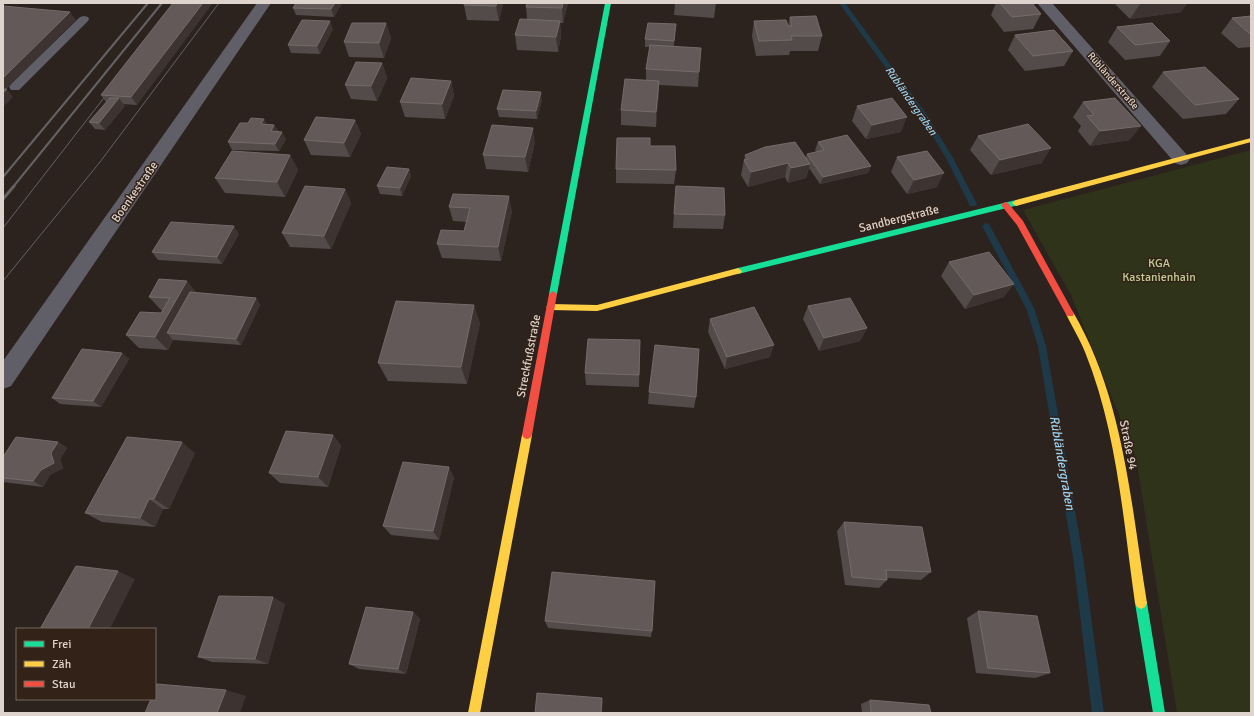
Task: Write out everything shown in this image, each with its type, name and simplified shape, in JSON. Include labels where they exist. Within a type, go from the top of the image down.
[{"type":"street","name":"Boenkestraße","points":[[3,379],[264,3]]},
{"type":"street","name":"Streckfußstraße","points":[[474,713],[608,3]]},
{"type":"street","name":"Rübländerstraße","points":[[1044,3],[1181,159]]},
{"type":"street","name":"Sandbergstraße","points":[[550,307],[597,308],[1005,205],[1251,140]]},
{"type":"street","name":"Straße 94","points":[[1005,205],[1020,223],[1092,356],[1108,407],[1119,463],[1159,713]]},
{"type":"lane","points":[[15,87],[84,19]]},
{"type":"green space","name":"KGA Kastanienhain","points":[[1251,150],[1251,713],[1177,713],[1136,458],[1072,297],[1023,210]]},
{"type":"building","points":[[173,3],[203,3],[131,97],[101,95]]},
{"type":"building","points":[[296,3],[335,3],[331,9],[293,8]]},
{"type":"building","points":[[464,3],[497,3],[496,6],[464,5]]},
{"type":"building","points":[[527,3],[563,3],[562,8],[526,7]]},
{"type":"building","points":[[1000,3],[1032,3],[1041,14],[1012,17]]},
{"type":"building","points":[[3,6],[70,12],[3,78]]},
{"type":"building","points":[[816,16],[822,36],[791,36],[792,40],[759,41],[754,21],[786,20],[788,26],[792,26],[790,17]]},
{"type":"building","points":[[1251,16],[1250,34],[1232,18]]},
{"type":"building","points":[[520,19],[560,21],[556,37],[515,35]]},
{"type":"building","points":[[302,20],[330,21],[317,46],[288,45]]},
{"type":"building","points":[[352,23],[386,23],[379,43],[344,42]]},
{"type":"building","points":[[648,23],[676,24],[674,41],[645,39]]},
{"type":"building","points":[[1152,23],[1170,41],[1135,45],[1117,27]]},
{"type":"building","points":[[1054,30],[1073,51],[1033,56],[1015,35]]},
{"type":"building","points":[[650,45],[701,48],[699,72],[646,69]]},
{"type":"building","points":[[356,62],[382,63],[371,86],[345,85]]},
{"type":"building","points":[[1205,67],[1239,99],[1195,105],[1163,72]]},
{"type":"building","points":[[411,78],[451,81],[442,104],[400,102]]},
{"type":"building","points":[[625,79],[659,81],[656,112],[621,110]]},
{"type":"building","points":[[503,90],[541,92],[536,111],[497,109]]},
{"type":"building","points":[[110,98],[119,98],[99,123],[89,122]]},
{"type":"building","points":[[892,98],[907,117],[872,125],[857,106]]},
{"type":"building","points":[[1115,98],[1141,126],[1100,131],[1087,116],[1094,115],[1083,102]]},
{"type":"building","points":[[316,117],[355,120],[344,143],[304,140]]},
{"type":"building","points":[[251,118],[264,119],[261,124],[274,125],[271,131],[282,132],[275,144],[228,142],[240,123],[248,123]]},
{"type":"building","points":[[1028,124],[1051,148],[1000,160],[978,136]]},
{"type":"building","points":[[492,125],[533,128],[525,157],[483,155]]},
{"type":"building","points":[[847,135],[871,166],[823,177],[807,154],[824,150],[818,142]]},
{"type":"building","points":[[617,138],[650,138],[650,146],[675,146],[676,170],[616,169]]},
{"type":"building","points":[[795,142],[810,164],[791,168],[788,163],[751,172],[744,160],[748,159],[745,155],[765,147]]},
{"type":"building","points":[[232,151],[290,155],[277,182],[215,178]]},
{"type":"building","points":[[927,151],[944,173],[914,180],[897,157]]},
{"type":"building","points":[[387,167],[409,169],[400,188],[377,186]]},
{"type":"building","points":[[305,186],[345,189],[324,236],[282,233]]},
{"type":"building","points":[[676,186],[724,188],[725,215],[674,214]]},
{"type":"building","points":[[453,194],[509,196],[498,247],[437,244],[441,230],[464,231],[470,208],[449,207]]},
{"type":"building","points":[[171,222],[234,226],[217,257],[152,252]]},
{"type":"building","points":[[989,252],[1014,284],[974,295],[949,262]]},
{"type":"building","points":[[159,279],[187,281],[155,337],[126,335],[140,312],[161,313],[170,298],[149,297]]},
{"type":"building","points":[[190,292],[256,298],[236,339],[167,333]]},
{"type":"building","points":[[850,298],[867,328],[824,338],[808,306]]},
{"type":"building","points":[[396,301],[474,305],[461,367],[378,363]]},
{"type":"building","points":[[754,307],[774,345],[727,357],[710,319]]},
{"type":"building","points":[[588,339],[640,340],[639,375],[585,373]]},
{"type":"building","points":[[655,345],[699,349],[696,397],[649,392]]},
{"type":"building","points":[[82,349],[122,353],[93,401],[52,398]]},
{"type":"building","points":[[286,431],[333,435],[318,477],[269,473]]},
{"type":"building","points":[[16,437],[58,442],[51,453],[54,463],[41,470],[33,481],[3,478],[3,457]]},
{"type":"building","points":[[127,437],[182,442],[154,499],[149,499],[140,518],[85,513]]},
{"type":"building","points":[[403,462],[449,467],[433,531],[383,526]]},
{"type":"building","points":[[844,522],[922,527],[931,572],[886,570],[887,580],[852,577]]},
{"type":"building","points":[[76,566],[118,571],[89,628],[41,628]]},
{"type":"building","points":[[552,572],[655,581],[652,631],[545,621]]},
{"type":"building","points":[[219,596],[273,597],[255,659],[198,657]]},
{"type":"building","points":[[366,607],[413,612],[398,669],[349,664]]},
{"type":"building","points":[[978,611],[1037,616],[1050,673],[988,668]]},
{"type":"building","points":[[157,684],[226,690],[217,713],[145,713],[151,700],[156,700]]},
{"type":"building","points":[[537,693],[602,698],[601,713],[535,713]]},
{"type":"building","points":[[870,700],[929,705],[931,713],[871,713]]},
{"type":"waterway","name":"Rübländergraben","points":[[842,3],[923,114],[950,158],[973,204]]},
{"type":"waterway","name":"Rübländergraben","points":[[986,226],[1030,308],[1042,346],[1078,557],[1098,713]]},
{"type":"tram line","points":[[3,281],[100,162],[219,3]]},
{"type":"tram line","points":[[3,228],[110,90]]},
{"type":"railway","points":[[3,177],[148,3]]},
{"type":"railway","points":[[13,187],[162,3]]},
{"type":"railway","points":[[3,199],[14,186]]},
{"type":"traffic: fast","points":[[553,294],[608,3]]},
{"type":"traffic: fast","points":[[738,271],[1016,203]]},
{"type":"traffic: fast","points":[[1141,603],[1159,713]]},
{"type":"traffic: slow","points":[[1016,203],[1251,140]]},
{"type":"traffic: slow","points":[[550,307],[597,308],[738,271]]},
{"type":"traffic: slow","points":[[1070,314],[1090,352],[1110,418],[1117,448],[1141,603]]},
{"type":"traffic: slow","points":[[474,713],[527,435]]},
{"type":"traffic: jam","points":[[1005,205],[1020,223],[1070,314]]},
{"type":"traffic: jam","points":[[527,435],[553,294]]}]
